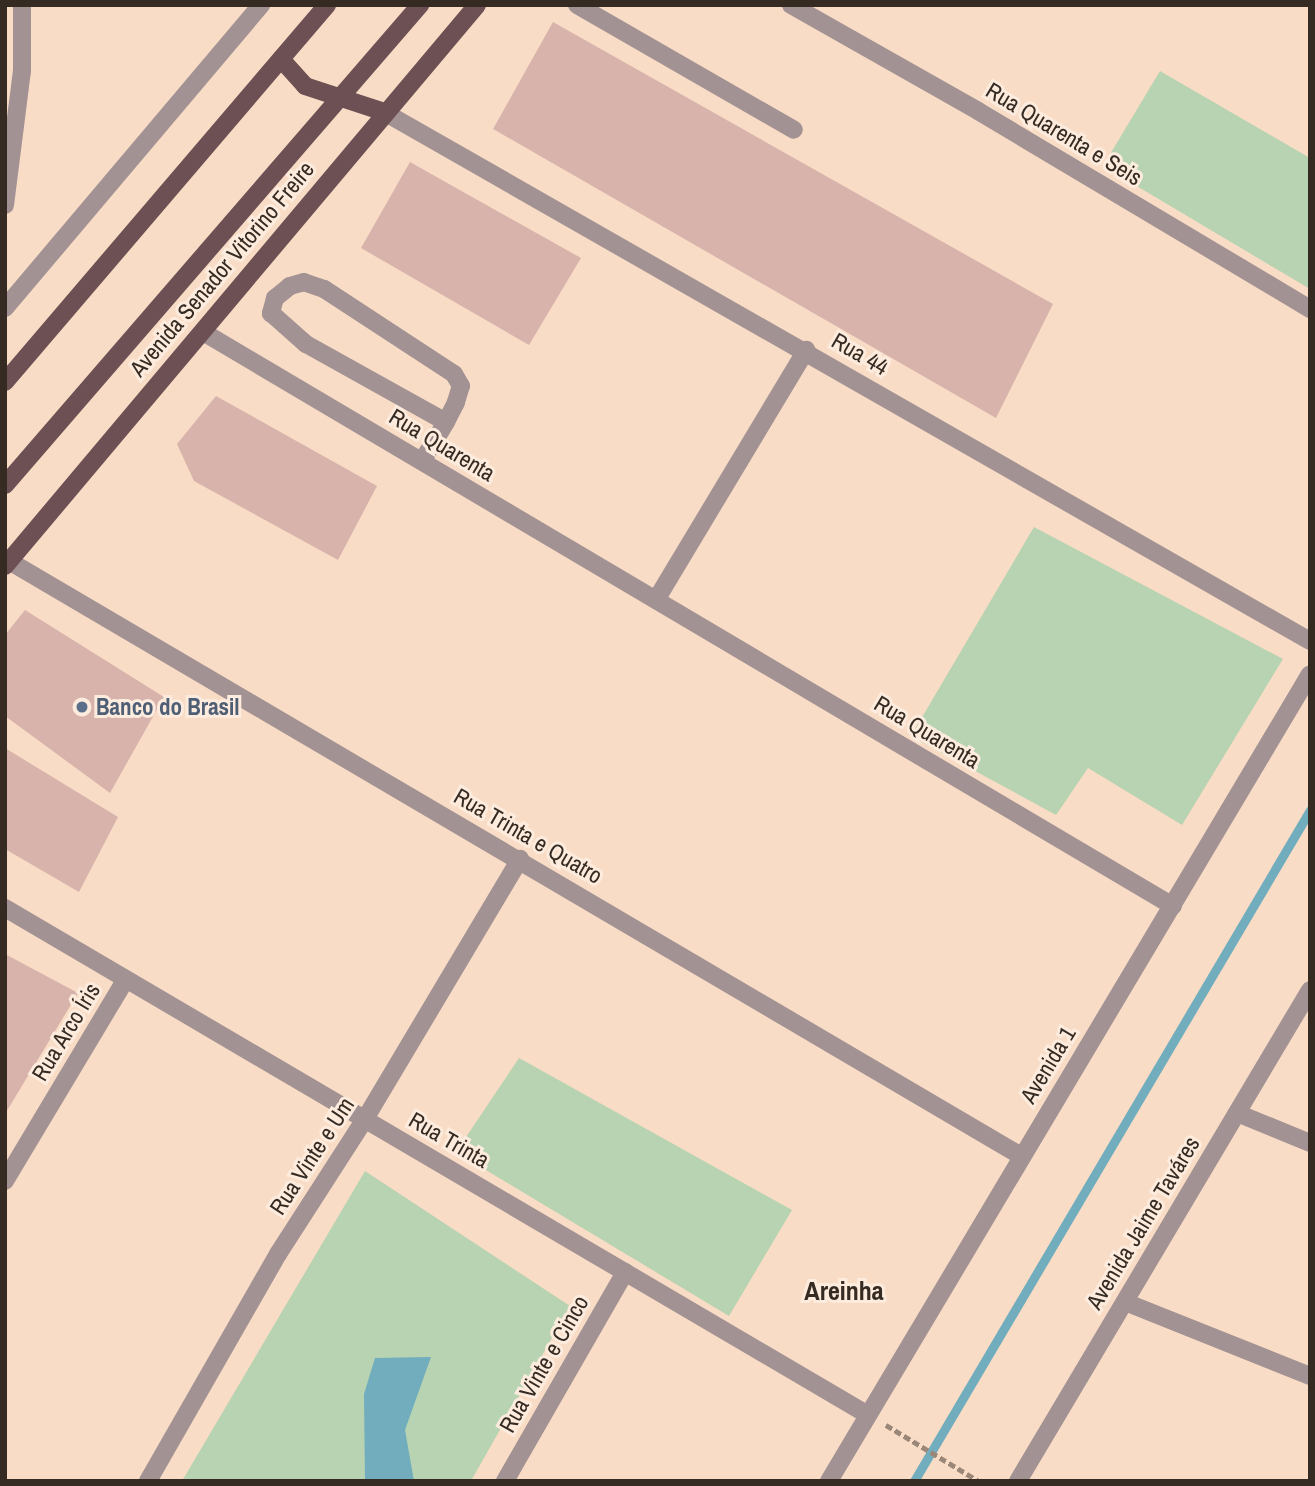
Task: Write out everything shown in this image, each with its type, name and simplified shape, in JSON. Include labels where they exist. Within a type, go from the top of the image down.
[{"type":"main road","points":[[5,382],[327,5]]},
{"type":"main road","name":"Avenida Senador Vitorino Freire","points":[[5,485],[420,5]]},
{"type":"main road","name":"Avenida Senador Vitorino Freire","points":[[7,562],[477,5]]},
{"type":"main road","points":[[281,59],[297,81],[384,112]]},
{"type":"street","points":[[5,205],[22,71],[22,5]]},
{"type":"street","points":[[5,308],[261,5]]},
{"type":"street","points":[[577,5],[794,130]]},
{"type":"street","name":"Rua Quarenta e Seis","points":[[791,5],[978,111],[1310,309]]},
{"type":"street","name":"Rua 44","points":[[384,112],[806,350],[1310,641]]},
{"type":"street","points":[[422,461],[446,422],[461,386],[454,374],[324,289],[304,282],[290,286],[275,298],[271,313],[306,344],[446,422]]},
{"type":"street","name":"Rua Quarenta","points":[[203,332],[1173,906]]},
{"type":"street","points":[[656,600],[806,350]]},
{"type":"street","name":"Rua Trinta e Quatro","points":[[7,562],[520,859],[1020,1156]]},
{"type":"street","name":"Avenida 1","points":[[829,1481],[1020,1156],[1173,906],[1310,674]]},
{"type":"street","name":"Rua Vinte e Um","points":[[148,1481],[278,1254],[365,1119],[520,859]]},
{"type":"street","name":"Rua Trinta","points":[[5,908],[868,1415]]},
{"type":"street","name":"Rua Arco Íris","points":[[5,1181],[126,979]]},
{"type":"street","name":"Avenida Jaime Taváres","points":[[1018,1481],[1310,990]]},
{"type":"street","points":[[1237,1112],[1310,1143]]},
{"type":"street","name":"Rua Vinte e Cinco","points":[[505,1481],[625,1272]]},
{"type":"street","points":[[1125,1302],[1310,1376]]},
{"type":"path","points":[[902,1434],[979,1481]]},
{"type":"green space","points":[[1160,71],[1310,158],[1310,289],[1103,166]]},
{"type":"green space","points":[[1034,527],[1283,659],[1182,825],[1088,768],[1056,815],[911,736]]},
{"type":"green space","points":[[519,1058],[792,1210],[729,1316],[456,1152]]},
{"type":"green space","points":[[365,1171],[570,1306],[471,1481],[182,1481]]},
{"type":"water","points":[[431,1357],[405,1430],[414,1481],[365,1481],[364,1394],[375,1358]]},
{"type":"building","points":[[553,22],[1053,304],[996,418],[493,129]]},
{"type":"building","points":[[410,162],[581,258],[529,345],[361,248]]},
{"type":"building","points":[[216,396],[377,486],[338,560],[194,481],[177,444]]},
{"type":"building","name":"Banco do Brasil","points":[[25,610],[164,697],[110,793],[5,716],[5,635]]},
{"type":"building","points":[[5,748],[118,817],[79,892],[5,849]]},
{"type":"building","points":[[5,954],[78,993],[5,1114]]},
{"type":"waterway","points":[[914,1481],[1310,810]]},
{"type":"place","name":"Banco do Brasil","points":[[82,707]]},
{"type":"district","name":"Areinha","points":[[844,1291]]}]
